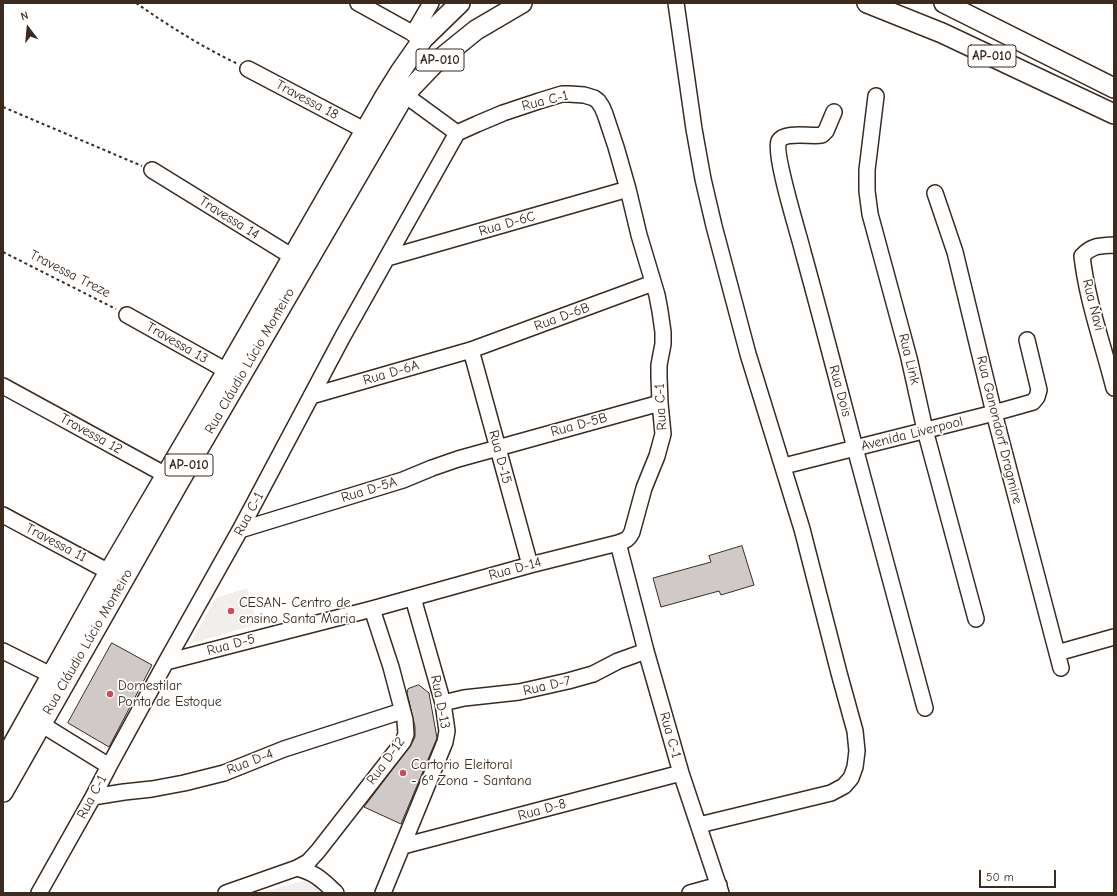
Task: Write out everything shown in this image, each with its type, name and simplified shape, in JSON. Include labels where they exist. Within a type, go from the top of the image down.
[{"type":"main road","name":"AP-010","points":[[372,135],[398,91],[418,37],[460,3]]},
{"type":"main road","name":"AP-010","points":[[398,91],[476,30],[522,3]]},
{"type":"main road","name":"AP-010","points":[[867,3],[942,33],[1114,114]]},
{"type":"main road","name":"AP-010","points":[[944,3],[1114,88]]},
{"type":"main road","points":[[977,49],[990,26]]},
{"type":"main road","name":"Rua Cláudio Lúcio Monteiro","points":[[3,792],[35,720],[172,479],[372,135]]},
{"type":"main road","name":"Rua Cláudio Lúcio Monteiro","points":[[59,678],[109,572],[172,479],[227,371],[299,261]]},
{"type":"main road","name":"Rua Cláudio Lúcio Monteiro","points":[[3,762],[35,720]]},
{"type":"street","points":[[358,3],[418,37],[431,3]]},
{"type":"street","points":[[676,3],[694,129],[703,179],[714,226],[748,354],[784,466],[802,529],[855,731],[857,751],[855,767],[851,778],[844,786],[831,793],[699,825]]},
{"type":"street","name":"Travessa 18","points":[[248,69],[372,135]]},
{"type":"street","points":[[398,91],[457,133]]},
{"type":"street","name":"Rua C-1","points":[[39,893],[240,530],[343,336],[457,133],[502,113],[552,97],[569,94],[594,98],[598,101],[606,114],[659,304],[663,332],[659,372],[663,434],[644,488],[632,532],[629,537],[618,543],[646,651],[681,773],[720,889]]},
{"type":"street","name":"Rua Link","points":[[876,96],[867,170],[867,191],[870,214],[909,358],[925,430],[976,619]]},
{"type":"street","name":"Rua Dois","points":[[834,112],[825,133],[818,136],[792,135],[783,137],[780,140],[778,150],[788,194],[855,448],[926,708]]},
{"type":"street","name":"Travessa 14","points":[[152,170],[299,261]]},
{"type":"street","name":"Rua D-6C","points":[[387,258],[628,189]]},
{"type":"street","name":"Rua Ganondorf Dragmire","points":[[935,193],[956,252],[994,412],[1060,668]]},
{"type":"street","name":"Rua Navi","points":[[1114,245],[1094,247],[1082,256],[1090,300],[1114,388]]},
{"type":"street","name":"Rua D-6B","points":[[472,350],[653,283]]},
{"type":"street","name":"Travessa 13","points":[[127,315],[227,371]]},
{"type":"street","name":"Avenida Liverpool","points":[[784,466],[1033,402],[1038,397],[1039,390],[1027,340]]},
{"type":"street","name":"Rua D-6A","points":[[311,396],[472,350]]},
{"type":"street","name":"Rua D-15","points":[[472,350],[530,565]]},
{"type":"street","name":"Travessa 12","points":[[3,386],[172,479]]},
{"type":"street","name":"Rua D-5B","points":[[498,448],[660,403]]},
{"type":"street","name":"Rua D-5A","points":[[240,530],[403,480],[443,464],[498,448]]},
{"type":"street","name":"Travessa 11","points":[[3,515],[109,572]]},
{"type":"street","name":"Rua D-14","points":[[413,598],[530,565],[618,543]]},
{"type":"street","name":"Rua D-5","points":[[166,662],[413,598]]},
{"type":"street","name":"Rua D-13","points":[[383,893],[445,742],[447,731],[443,703],[413,598]]},
{"type":"street","name":"Rua D-12","points":[[226,893],[297,868],[308,862],[402,742],[406,731],[402,711],[391,667],[372,609]]},
{"type":"street","points":[[1057,653],[1114,637]]},
{"type":"street","points":[[3,651],[59,678]]},
{"type":"street","name":"Rua D-7","points":[[443,703],[464,698],[519,692],[568,681],[593,674],[618,661],[646,651]]},
{"type":"street","name":"Rua D-4","points":[[93,797],[124,792],[152,790],[224,773],[284,749],[402,711]]},
{"type":"street","points":[[35,720],[109,766]]},
{"type":"street","name":"Rua D-8","points":[[403,846],[681,773]]},
{"type":"street","points":[[297,868],[316,875],[336,893]]},
{"type":"street","points":[[690,893],[720,889]]},
{"type":"path","points":[[136,3],[167,25],[206,48],[248,69]]},
{"type":"path","points":[[3,107],[152,170]]},
{"type":"path","name":"Travessa Treze","points":[[3,252],[127,315]]},
{"type":"shaded area","name":"CESAN- Centro de ensino Santa Maria","points":[[247,588],[257,624],[190,644],[216,598]]},
{"type":"shaded area","points":[[311,879],[326,893],[257,893]]},
{"type":"building","points":[[742,546],[754,585],[721,595],[719,591],[661,607],[653,578],[711,562],[709,556]]},
{"type":"building","name":"Domestilar Ponta de Estoque","points":[[112,643],[152,665],[109,747],[68,723]]},
{"type":"building","name":"Cartorio Eleitoral - 6ª Zona - Santana","points":[[419,685],[429,693],[437,738],[401,824],[364,807],[411,745],[415,737],[415,727],[407,693],[408,689]]},
{"type":"place","name":"CESAN- Centro de ensino Santa Maria","points":[[231,611]]},
{"type":"place","name":"Domestilar Ponta de Estoque","points":[[110,694]]},
{"type":"place","name":"Cartorio Eleitoral - 6ª Zona - Santana","points":[[403,773]]}]
